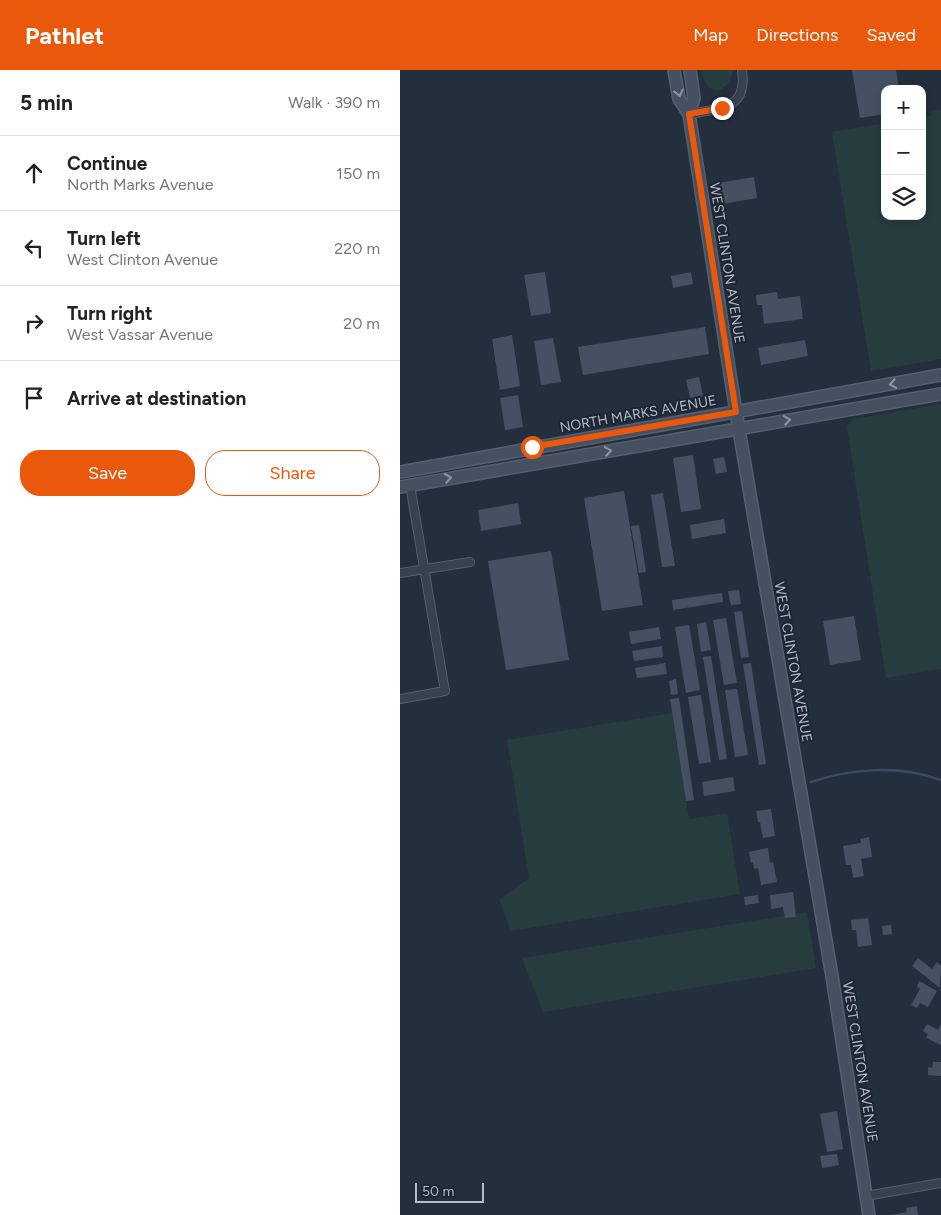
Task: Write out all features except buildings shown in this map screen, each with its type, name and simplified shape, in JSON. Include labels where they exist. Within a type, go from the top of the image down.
[{"type":"main road","name":"WEST CLINTON AVENUE","points":[[674,70],[679,99],[689,114],[736,412],[832,976],[870,1215]]},
{"type":"main road","name":"WEST CLINTON AVENUE","points":[[689,114],[694,98],[690,70]]},
{"type":"main road","name":"NORTH MARKS AVENUE","points":[[400,472],[941,376]]},
{"type":"main road","points":[[405,486],[941,394]]},
{"type":"street","points":[[689,114],[722,108],[734,102],[742,93],[744,87],[742,70]]},
{"type":"street","points":[[400,698],[445,691],[424,569],[405,486]]},
{"type":"street","points":[[400,574],[470,562]]},
{"type":"street","points":[[866,1196],[941,1183]]},
{"type":"green space","points":[[701,70],[733,70],[728,84],[717,90],[708,86]]},
{"type":"green space","points":[[941,110],[941,359],[871,371],[832,132],[881,124],[881,220],[926,220],[926,117],[932,116],[931,112]]},
{"type":"green space","points":[[941,404],[941,669],[886,678],[847,427],[853,419]]},
{"type":"green space","points":[[672,713],[689,819],[727,813],[740,894],[511,931],[499,900],[529,878],[507,740]]},
{"type":"green space","points":[[807,912],[816,968],[543,1012],[522,958]]},
{"type":"waterway","points":[[811,782],[843,774],[876,770],[909,772],[941,780]]},
{"type":"route","points":[[532,447],[736,412],[689,114],[722,108]]}]
